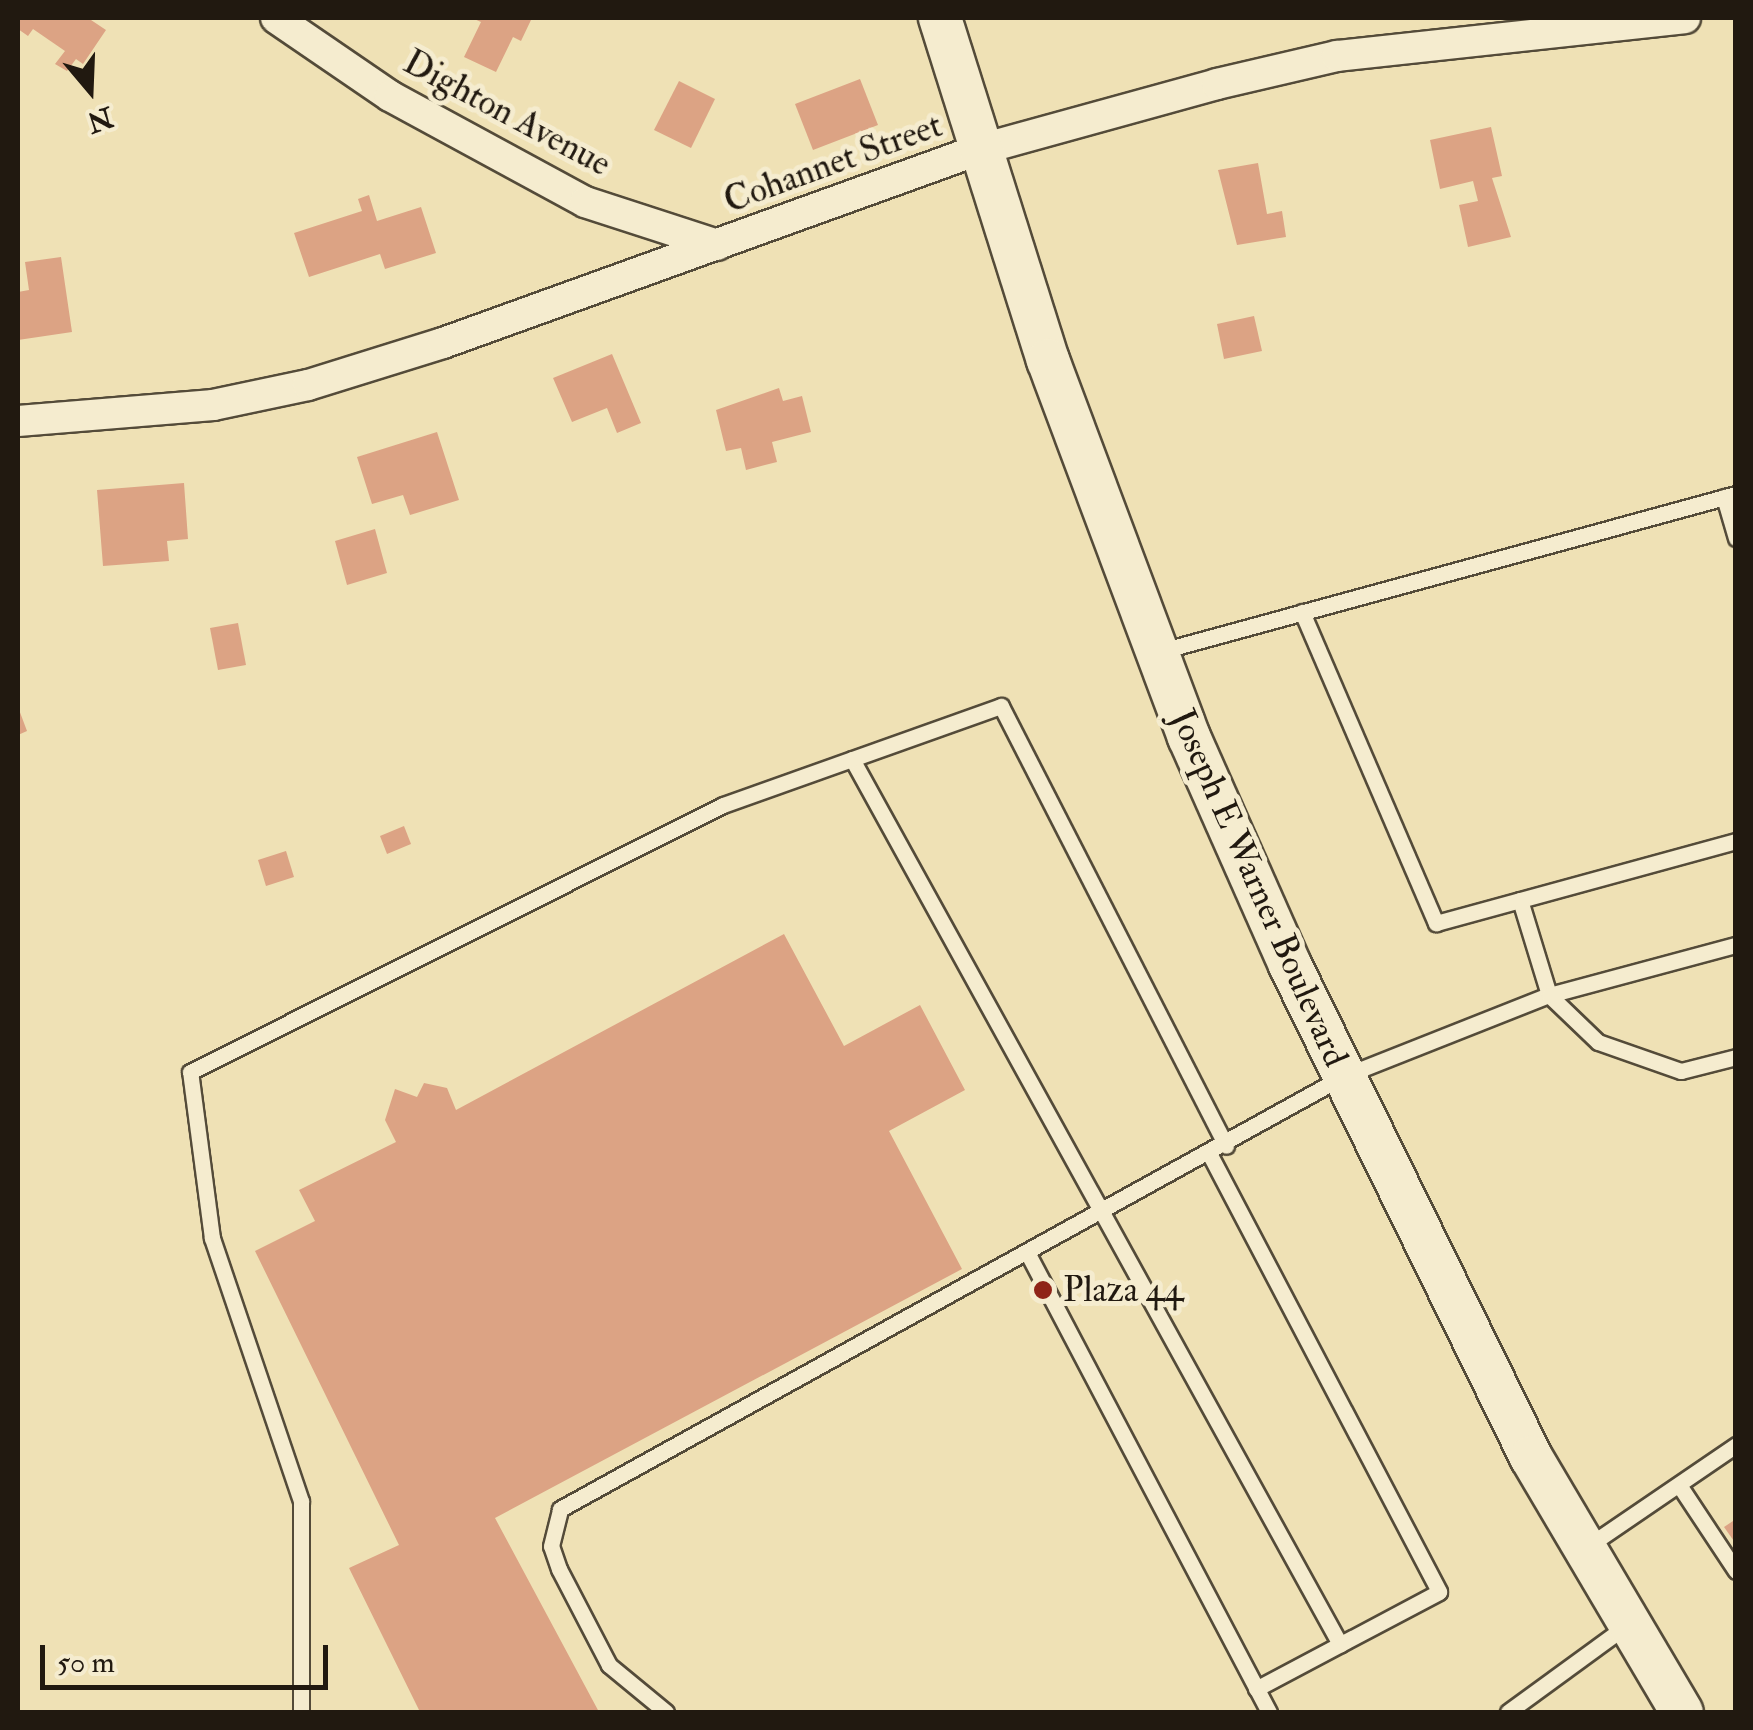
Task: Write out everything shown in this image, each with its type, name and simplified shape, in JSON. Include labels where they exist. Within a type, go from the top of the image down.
[{"type":"main road","name":"Joseph E Warner Boulevard","points":[[940,18],[978,150],[1156,652],[1344,1076],[1531,1457],[1682,1712]]},
{"type":"street","name":"Dighton Avenue","points":[[276,18],[390,96],[585,202],[716,245]]},
{"type":"street","name":"Cohannet Street","points":[[18,421],[213,404],[308,384],[716,245],[978,150],[1337,56],[1685,18]]},
{"type":"lane","points":[[1156,652],[1730,495],[1736,538]]},
{"type":"lane","points":[[1302,612],[1436,923],[1736,840]]},
{"type":"lane","points":[[301,1712],[300,1500],[212,1238],[190,1072],[723,806],[1001,706],[1226,1146]]},
{"type":"lane","points":[[852,759],[1340,1644]]},
{"type":"lane","points":[[1520,900],[1549,996],[1598,1042],[1681,1071],[1736,1058]]},
{"type":"lane","points":[[666,1712],[609,1665],[551,1546],[560,1509],[1210,1155],[1344,1076],[1549,996],[1736,945]]},
{"type":"lane","points":[[1210,1155],[1439,1592],[1256,1688]]},
{"type":"lane","points":[[1028,1254],[1268,1712]]},
{"type":"lane","points":[[1584,1548],[1736,1445]]},
{"type":"lane","points":[[1679,1486],[1736,1571]]},
{"type":"lane","points":[[1508,1712],[1629,1624]]},
{"type":"building","points":[[18,18],[88,18],[106,30],[83,64],[76,59],[67,71],[55,64],[65,51],[33,29],[28,36],[18,29]]},
{"type":"building","points":[[472,18],[531,20],[521,41],[513,37],[496,72],[464,57],[481,22]]},
{"type":"building","points":[[860,79],[878,125],[813,150],[795,104]]},
{"type":"building","points":[[679,81],[715,99],[691,148],[654,130]]},
{"type":"building","points":[[1491,127],[1502,176],[1492,178],[1511,237],[1468,247],[1459,205],[1478,201],[1473,181],[1440,189],[1430,140]]},
{"type":"building","points":[[1258,163],[1267,214],[1282,211],[1286,237],[1237,245],[1218,170]]},
{"type":"building","points":[[369,195],[377,221],[421,207],[436,253],[385,269],[380,254],[309,277],[294,233],[362,211],[358,199]]},
{"type":"building","points":[[61,257],[72,332],[18,340],[18,292],[29,290],[25,262]]},
{"type":"building","points":[[1254,316],[1262,351],[1224,359],[1217,324]]},
{"type":"building","points":[[612,354],[641,423],[617,433],[607,408],[572,422],[553,378]]},
{"type":"building","points":[[779,388],[783,401],[802,396],[811,432],[772,442],[777,462],[746,470],[741,448],[726,451],[716,410]]},
{"type":"building","points":[[437,432],[459,500],[410,515],[403,495],[372,504],[357,457]]},
{"type":"building","points":[[184,483],[188,539],[167,541],[169,561],[103,566],[97,490]]},
{"type":"building","points":[[375,529],[387,573],[347,585],[335,541]]},
{"type":"building","points":[[238,623],[246,665],[218,670],[210,628]]},
{"type":"building","points":[[18,707],[27,731],[18,735]]},
{"type":"building","points":[[404,826],[411,844],[387,854],[380,836]]},
{"type":"building","points":[[286,851],[294,877],[266,886],[258,860]]},
{"type":"building","points":[[784,934],[844,1046],[920,1005],[965,1090],[889,1131],[962,1269],[495,1518],[599,1712],[420,1712],[349,1568],[399,1545],[255,1251],[315,1221],[299,1190],[396,1142],[385,1120],[395,1089],[417,1097],[424,1083],[447,1088],[456,1110]]},
{"type":"building","points":[[1736,1519],[1736,1544],[1724,1527]]},
{"type":"place","name":"Plaza 44","points":[[1043,1290]]}]
